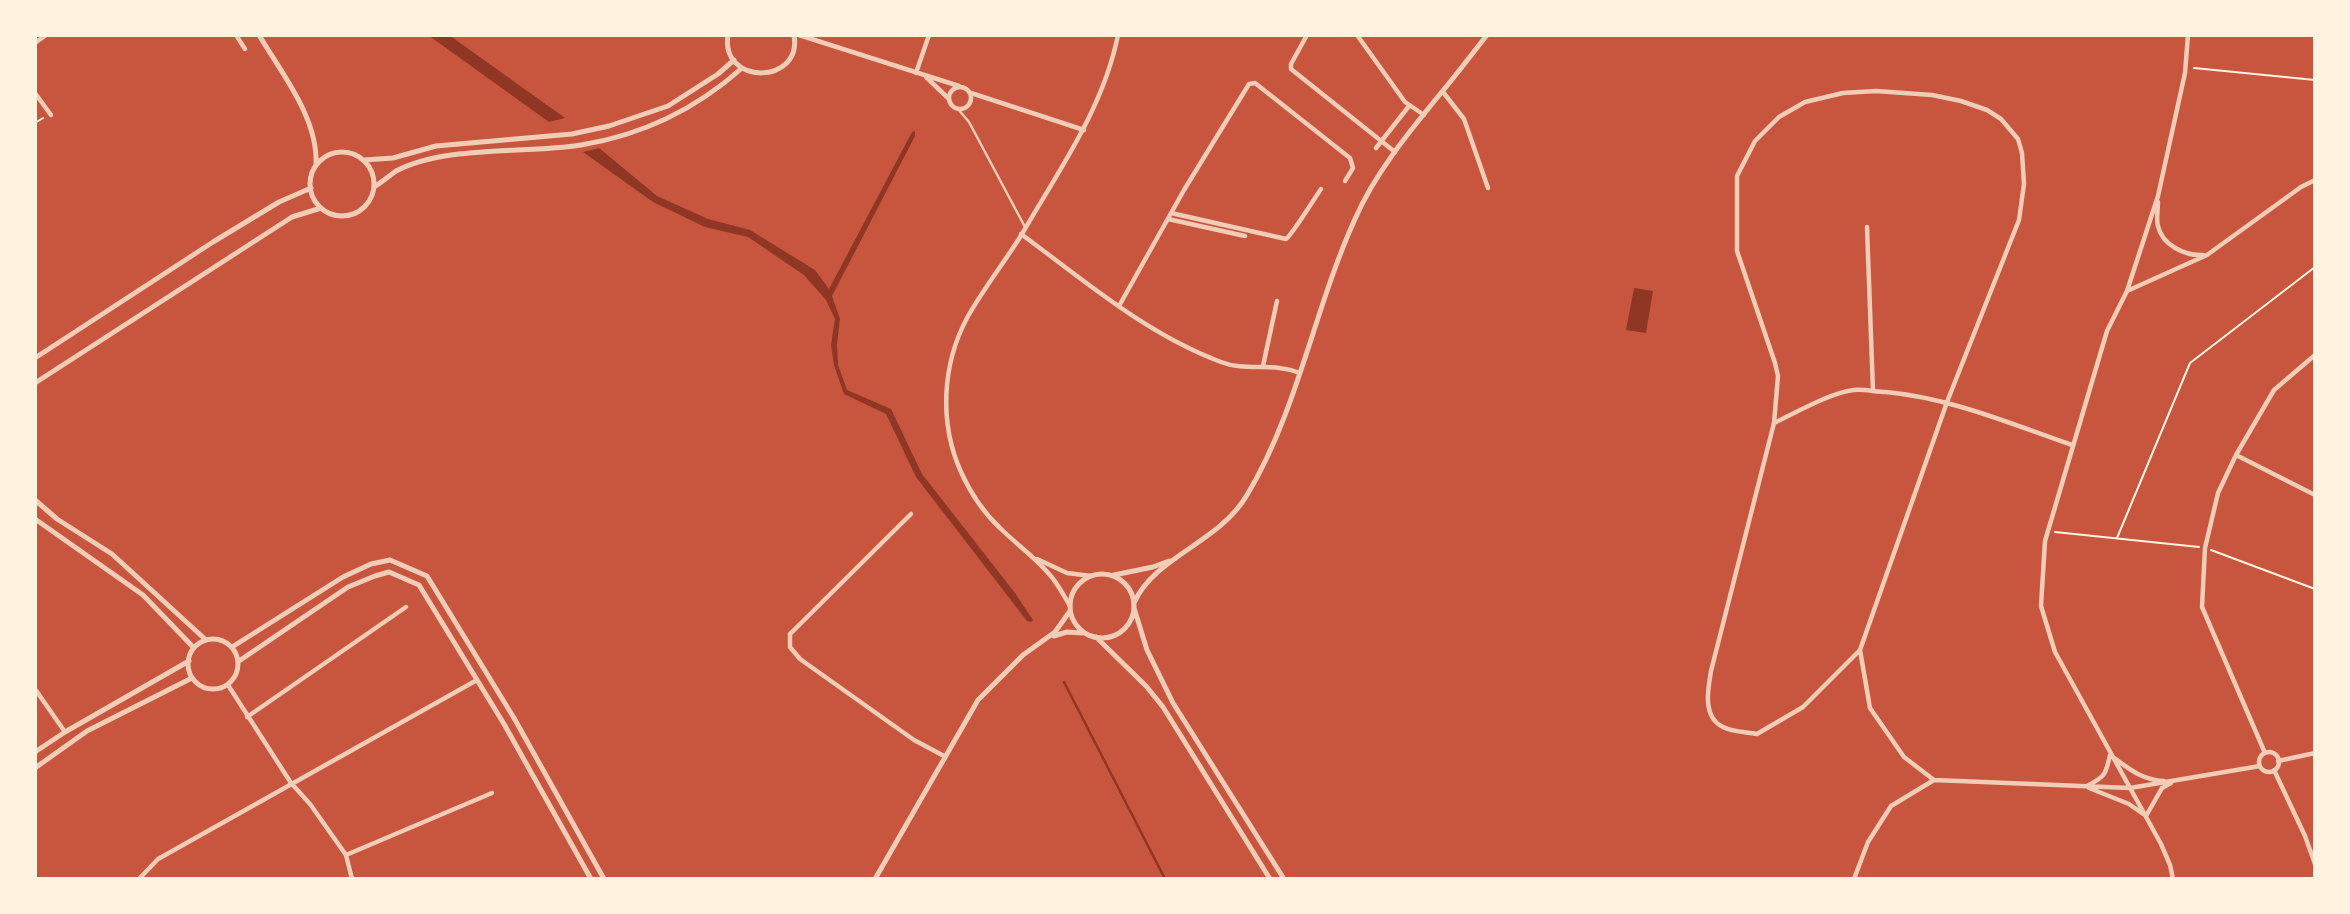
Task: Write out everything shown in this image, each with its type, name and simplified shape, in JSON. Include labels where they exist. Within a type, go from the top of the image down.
[{"type":"street","points":[[35,43],[46,35]]},
{"type":"street","points":[[236,35],[244,49]]},
{"type":"street","points":[[259,35],[310,121],[317,147],[316,166]]},
{"type":"street","points":[[728,35],[727,41],[734,60],[742,68],[757,74],[777,70],[786,63],[793,52],[797,35],[959,86],[971,93],[1084,130]]},
{"type":"street","points":[[916,73],[929,35]]},
{"type":"street","points":[[1087,634],[1079,628],[1053,579],[1031,555],[999,528],[970,489],[950,441],[946,409],[948,378],[961,333],[974,306],[1084,130],[1103,91],[1118,35]]},
{"type":"street","points":[[1307,35],[1291,64],[1291,69],[1395,152]]},
{"type":"street","points":[[1357,35],[1409,106],[1424,114]]},
{"type":"street","points":[[1044,639],[1067,632],[1096,637],[1112,636],[1125,629],[1133,616],[1139,591],[1149,579],[1213,533],[1228,520],[1246,497],[1300,373],[1349,232],[1364,201],[1395,152],[1487,35]]},
{"type":"street","points":[[2173,879],[2170,865],[2146,816],[2055,652],[2041,606],[2047,531],[2107,331],[2127,291],[2158,196],[2186,68],[2188,35]]},
{"type":"street","points":[[364,160],[393,158],[436,146],[572,134],[609,126],[668,106],[718,74],[734,60]]},
{"type":"street","points":[[374,187],[397,171],[453,156],[579,146],[615,138],[672,118],[697,104],[742,68]]},
{"type":"street","points":[[925,76],[969,122],[1025,227]]},
{"type":"street","points":[[1119,306],[1169,216],[1247,87],[1252,83],[1350,158],[1353,169],[1345,181]]},
{"type":"street","points":[[949,99],[951,91],[959,86]]},
{"type":"street","points":[[1443,92],[1464,120],[1488,188]]},
{"type":"street","points":[[35,93],[51,114]]},
{"type":"street","points":[[958,109],[971,103],[971,93]]},
{"type":"street","points":[[1843,93],[1931,95],[1987,110],[2001,119],[2018,139],[2022,153],[2024,184],[2019,220],[1947,402],[1860,649],[1803,707],[1757,734],[1722,727],[1710,713],[1706,696],[1774,423],[1778,376],[1737,251],[1737,176],[1755,141],[1779,117],[1805,102],[1843,93]]},
{"type":"street","points":[[1376,148],[1409,106]]},
{"type":"street","points":[[333,153],[355,154],[364,160],[374,177],[374,187],[372,196],[359,211],[339,215],[321,208],[312,195],[311,188],[312,173],[316,166],[333,153]]},
{"type":"street","points":[[2127,291],[2207,255],[2301,187],[2315,180]]},
{"type":"street","points":[[35,358],[224,235],[279,202],[311,188]]},
{"type":"street","points":[[1169,216],[1286,239],[1292,235],[1321,189]]},
{"type":"street","points":[[2158,196],[2157,224],[2161,236],[2173,247],[2192,256],[2207,255]]},
{"type":"street","points":[[35,383],[292,216],[321,208]]},
{"type":"street","points":[[1169,216],[1245,236]]},
{"type":"street","points":[[1867,227],[1873,391]]},
{"type":"street","points":[[1021,234],[1119,306],[1180,345],[1223,363],[1283,367],[1300,373]]},
{"type":"street","points":[[1263,366],[1277,302]]},
{"type":"street","points":[[2265,753],[2202,607],[2205,548],[2218,493],[2235,455],[2274,390],[2315,355]]},
{"type":"street","points":[[1774,423],[1817,402],[1852,390],[1873,391],[1947,402],[2072,446]]},
{"type":"street","points":[[2235,455],[2315,495]]},
{"type":"street","points":[[35,500],[57,519],[112,554],[205,640]]},
{"type":"street","points":[[911,514],[790,634],[790,647],[800,659],[914,740],[944,756]]},
{"type":"street","points":[[36,522],[142,595],[194,648]]},
{"type":"street","points":[[1031,555],[1058,570],[1091,576],[1153,567],[1175,559]]},
{"type":"street","points":[[232,647],[342,577],[371,564],[390,560],[427,576],[514,718],[604,879]]},
{"type":"street","points":[[239,661],[348,587],[389,572],[419,585],[504,724],[591,879]]},
{"type":"street","points":[[1111,575],[1127,586],[1147,650],[1173,703],[1284,879]]},
{"type":"street","points":[[875,879],[978,700],[1023,655],[1055,632],[1070,609],[1076,588],[1091,576]]},
{"type":"street","points":[[247,717],[406,607]]},
{"type":"street","points":[[1096,637],[1129,668],[1163,708],[1270,879]]},
{"type":"street","points":[[216,639],[232,647],[239,661],[237,674],[228,685],[209,689],[192,678],[188,671],[194,648],[205,640],[216,639]]},
{"type":"street","points":[[1860,649],[1870,708],[1904,757],[1934,780]]},
{"type":"street","points":[[35,752],[189,661]]},
{"type":"street","points":[[35,768],[87,731],[192,678]]},
{"type":"street","points":[[139,879],[158,859],[477,680]]},
{"type":"street","points":[[228,685],[291,783],[310,804],[346,855],[352,879]]},
{"type":"street","points":[[35,688],[65,732]]},
{"type":"street","points":[[2260,766],[2260,757],[2265,753],[2274,753],[2278,761]]},
{"type":"street","points":[[2278,761],[2315,753]]},
{"type":"street","points":[[2110,755],[2136,774],[2150,780],[2175,781]]},
{"type":"street","points":[[2086,787],[2101,779],[2107,772],[2110,755]]},
{"type":"street","points":[[2278,761],[2274,770],[2315,864]]},
{"type":"street","points":[[1854,879],[1868,842],[1891,806],[1934,780],[2130,788],[2260,766],[2265,770],[2274,770]]},
{"type":"street","points":[[2146,816],[2162,788],[2175,781]]},
{"type":"street","points":[[2086,787],[2129,804],[2146,816]]},
{"type":"street","points":[[346,855],[492,793]]},
{"type":"path","points":[[2186,68],[2315,80]]},
{"type":"path","points":[[35,123],[51,114]]},
{"type":"path","points":[[2117,538],[2190,363],[2315,267]]},
{"type":"path","points":[[2047,531],[2205,548],[2315,589]]},
{"type":"shaded area","points":[[428,35],[449,35],[565,118],[549,122]]},
{"type":"shaded area","points":[[915,131],[915,136],[832,296],[840,319],[838,365],[847,390],[891,409],[922,474],[1015,593],[1033,620],[1031,622],[1027,621],[916,477],[886,414],[844,394],[834,365],[831,345],[835,319],[826,300],[804,275],[748,237],[705,227],[653,202],[583,152],[599,148],[657,196],[708,219],[750,230],[815,270],[829,289],[912,132]]},
{"type":"shaded area","points":[[1634,288],[1653,291],[1646,333],[1626,330]]},
{"type":"waterway","points":[[1064,682],[1165,879]]}]
